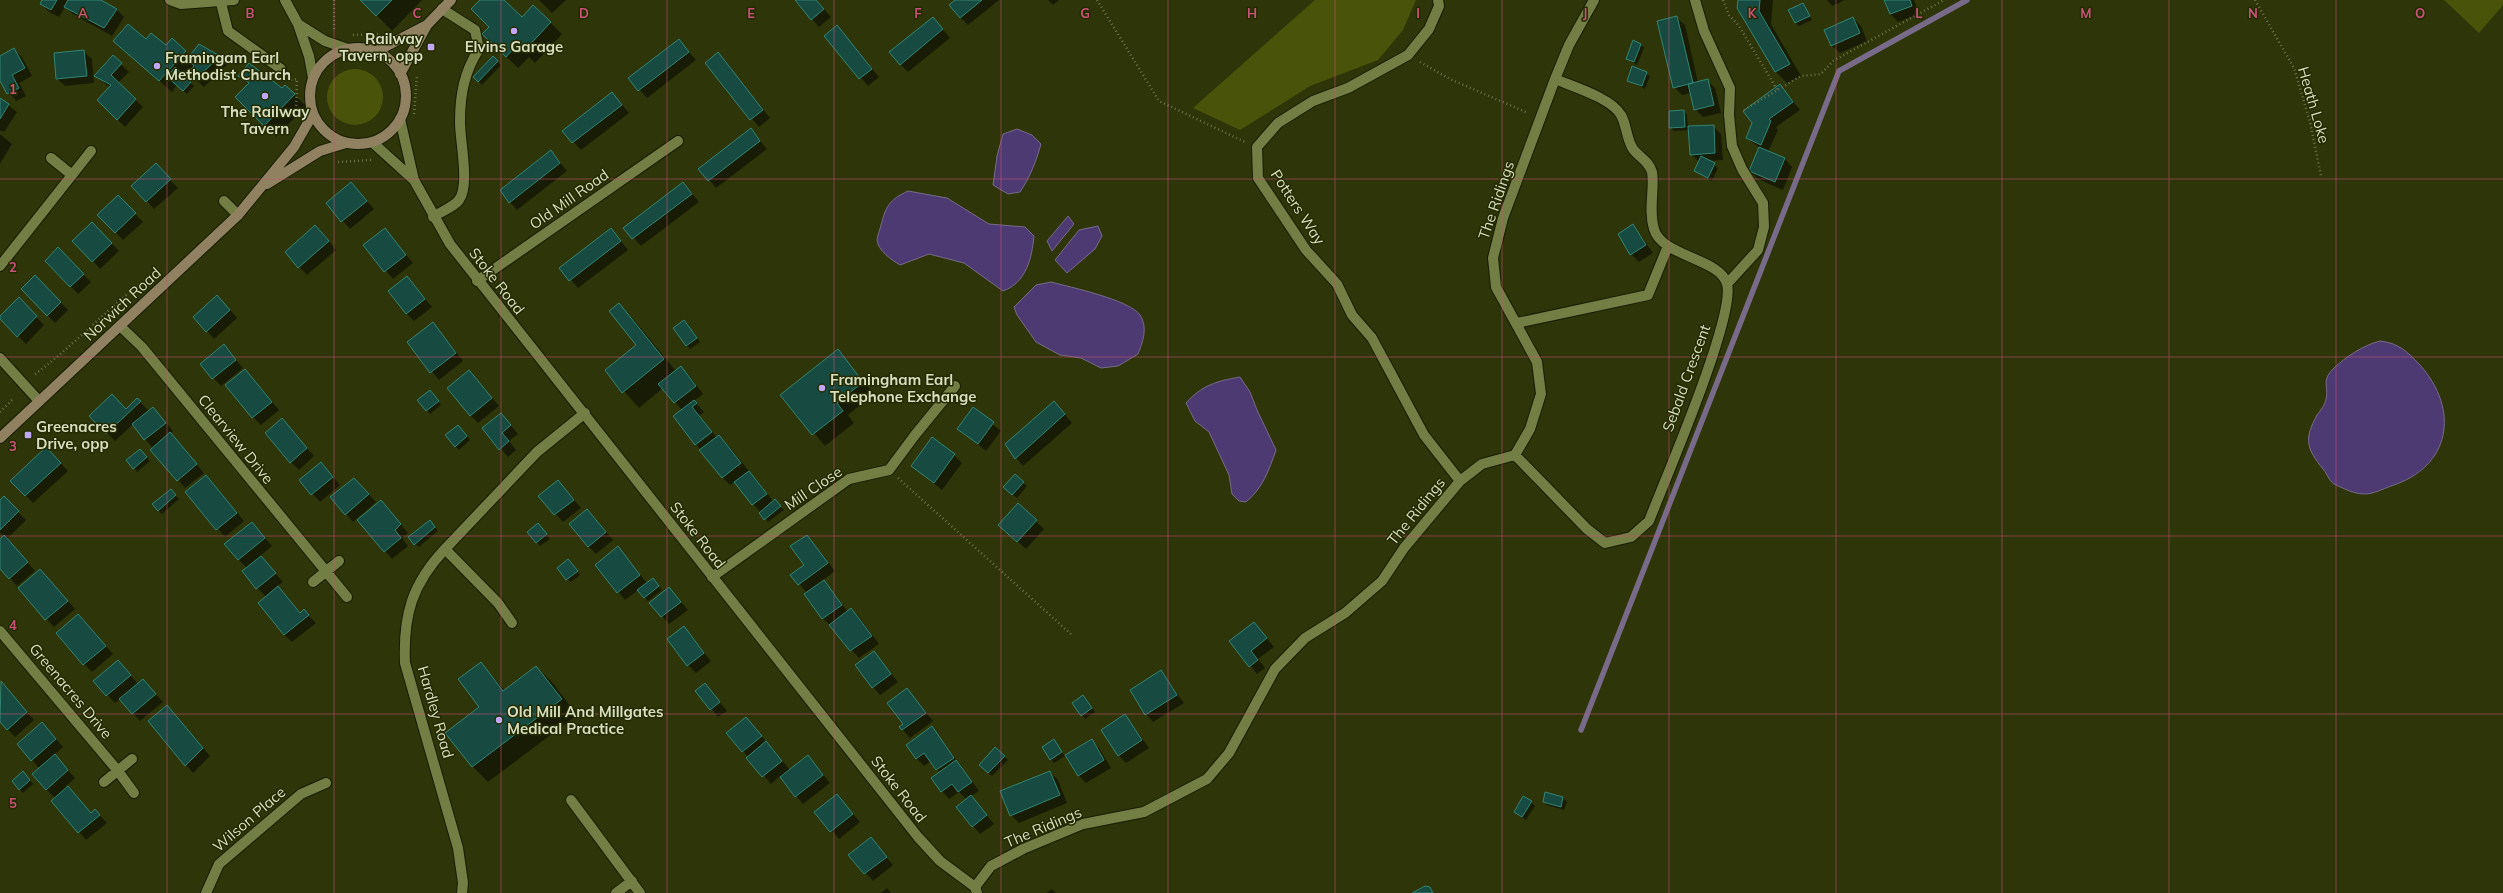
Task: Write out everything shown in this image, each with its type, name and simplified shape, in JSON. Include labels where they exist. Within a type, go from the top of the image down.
[{"type":"main road","points":[[400,74],[427,25],[451,0]]},
{"type":"main road","points":[[375,52],[427,25]]},
{"type":"main road","points":[[348,49],[364,49],[375,52],[388,59],[400,74],[405,95],[400,119],[388,134],[372,142],[355,144],[346,143],[329,135],[321,127],[313,114],[310,96],[313,78],[322,64],[348,49]]},
{"type":"main road","name":"Norwich Road","points":[[0,438],[238,215],[294,147],[313,114]]},
{"type":"main road","name":"Norwich Road","points":[[260,188],[320,151],[346,143]]},
{"type":"street","points":[[170,0],[181,4],[221,3],[234,0]]},
{"type":"street","points":[[285,0],[298,24],[309,56],[313,78]]},
{"type":"street","points":[[1257,147],[1278,123],[1313,101],[1348,88],[1408,54],[1429,28],[1439,6],[1438,0]]},
{"type":"street","name":"The Ridings","points":[[976,890],[991,866],[1023,849],[1083,824],[1144,812],[1207,779],[1229,753],[1275,669],[1305,638],[1345,614],[1382,581],[1404,548],[1460,481],[1482,464],[1515,455],[1530,429],[1541,394],[1537,362],[1496,287],[1493,258],[1502,218],[1555,79],[1569,45],[1594,0]]},
{"type":"street","points":[[1555,79],[1610,103],[1621,115],[1626,137],[1634,150],[1644,157],[1652,172],[1650,205],[1654,231],[1668,246],[1719,272],[1727,284],[1758,250],[1764,227],[1763,203],[1742,169],[1732,146],[1729,116],[1730,88],[1704,31],[1695,0]]},
{"type":"street","points":[[221,3],[228,31],[280,69]]},
{"type":"street","points":[[433,217],[458,202],[463,191],[460,122],[462,89],[469,65],[479,49],[475,30],[442,9]]},
{"type":"street","points":[[298,24],[325,41],[348,49]]},
{"type":"street","name":"Stoke Road","points":[[400,119],[414,180],[433,217],[478,281],[918,837],[940,861],[976,890]]},
{"type":"street","name":"Old Mill Road","points":[[478,281],[678,141]]},
{"type":"street","name":"Stoke Road","points":[[372,142],[414,180]]},
{"type":"street","name":"Potters Way","points":[[1257,147],[1258,178],[1306,250],[1337,284],[1352,315],[1372,338],[1424,435],[1460,481]]},
{"type":"street","points":[[0,266],[91,151]]},
{"type":"street","points":[[51,158],[72,175]]},
{"type":"street","points":[[224,201],[238,215]]},
{"type":"street","points":[[1517,323],[1648,295],[1668,246]]},
{"type":"street","name":"Sebald Crescent","points":[[1515,455],[1587,529],[1605,543],[1632,537],[1649,521],[1716,347],[1726,304],[1727,284]]},
{"type":"street","name":"Clearview Drive","points":[[120,326],[142,347],[347,597]]},
{"type":"street","points":[[0,358],[39,401]]},
{"type":"street","points":[[889,470],[914,434],[955,386]]},
{"type":"street","name":"Hardley Road","points":[[462,893],[463,883],[458,848],[405,663],[404,635],[408,607],[418,584],[445,549],[537,452],[584,414]]},
{"type":"street","name":"Mill Close","points":[[712,578],[849,479],[889,470]]},
{"type":"street","points":[[445,549],[498,603],[512,623]]},
{"type":"street","points":[[313,582],[339,562]]},
{"type":"street","name":"Greenacres Drive","points":[[0,631],[118,771],[134,793]]},
{"type":"street","points":[[104,782],[132,760]]},
{"type":"street","name":"Wilson Place","points":[[206,893],[220,864],[301,794],[326,783]]},
{"type":"street","points":[[571,800],[640,893]]},
{"type":"street","points":[[616,893],[632,881]]},
{"type":"path","points":[[334,0],[334,33]]},
{"type":"path","points":[[1097,0],[1159,101],[1257,147]]},
{"type":"path","points":[[1723,0],[1729,15],[1739,26],[1778,91]]},
{"type":"path","points":[[1729,116],[1739,113],[1801,76],[1821,74],[1833,61],[1944,0]]},
{"type":"path","name":"Heath Loke","points":[[2255,0],[2294,68],[2310,122],[2321,176]]},
{"type":"path","points":[[347,35],[379,34],[382,37]]},
{"type":"path","points":[[1408,54],[1450,79],[1540,118]]},
{"type":"path","points":[[414,116],[418,71]]},
{"type":"path","points":[[295,117],[297,79]]},
{"type":"path","points":[[332,162],[373,160]]},
{"type":"path","points":[[35,374],[60,356],[125,295],[150,277]]},
{"type":"path","points":[[0,412],[14,398]]},
{"type":"path","points":[[889,470],[1072,635]]},
{"type":"green space","points":[[1315,0],[1416,0],[1403,30],[1378,60],[1310,86],[1240,130],[1193,108]]},
{"type":"green space","points":[[2444,0],[2503,0],[2503,5],[2479,33]]},
{"type":"green space","points":[[355,69],[366,71],[375,77],[381,86],[383,97],[381,108],[375,117],[366,123],[355,125],[344,123],[335,117],[329,108],[327,97],[329,86],[335,77],[344,71]]},
{"type":"shaded area","points":[[1017,129],[1032,135],[1041,144],[1027,181],[1020,192],[1008,194],[993,185],[997,156],[1003,134]]},
{"type":"shaded area","points":[[908,191],[947,198],[989,224],[1025,227],[1034,236],[1032,253],[1022,276],[1011,287],[1003,291],[964,263],[929,254],[900,265],[889,258],[880,248],[877,237],[889,204],[896,197]]},
{"type":"shaded area","points":[[1068,216],[1074,224],[1052,251],[1047,241]]},
{"type":"shaded area","points":[[1098,226],[1102,236],[1095,249],[1067,273],[1055,260],[1079,230]]},
{"type":"shaded area","points":[[1051,282],[1112,299],[1134,309],[1140,315],[1144,325],[1143,339],[1138,354],[1118,366],[1101,368],[1081,358],[1060,355],[1036,342],[1017,315],[1014,307],[1036,285]]},
{"type":"shaded area","points":[[2380,341],[2397,346],[2406,352],[2420,365],[2433,382],[2441,400],[2444,418],[2443,435],[2437,451],[2426,465],[2411,477],[2375,492],[2361,494],[2346,490],[2332,482],[2313,455],[2310,449],[2309,437],[2313,423],[2322,408],[2327,395],[2326,381],[2329,373],[2355,352]]},
{"type":"shaded area","points":[[1240,377],[1250,392],[1276,450],[1268,472],[1261,485],[1246,502],[1239,501],[1232,494],[1229,475],[1209,432],[1195,421],[1186,403],[1198,392],[1210,385],[1224,380]]},
{"type":"building","points":[[42,0],[57,0],[51,10],[40,4]]},
{"type":"building","points":[[68,0],[101,0],[117,9],[104,28],[64,7]]},
{"type":"building","points":[[360,0],[392,0],[376,16]]},
{"type":"building","name":"Elvins Garage","points":[[480,0],[504,0],[522,17],[533,5],[551,22],[523,52],[516,46],[506,57],[482,34],[489,27],[471,9]]},
{"type":"building","points":[[795,0],[816,0],[824,9],[811,20]]},
{"type":"building","points":[[955,0],[982,0],[960,18],[949,5]]},
{"type":"building","points":[[1738,0],[1760,0],[1759,11],[1790,64],[1775,72],[1737,8]]},
{"type":"building","points":[[1884,0],[1910,0],[1912,6],[1890,14]]},
{"type":"building","points":[[1803,3],[1810,16],[1795,23],[1788,10]]},
{"type":"building","points":[[1677,16],[1693,83],[1673,88],[1657,21]]},
{"type":"building","points":[[933,17],[943,29],[900,65],[889,52]]},
{"type":"building","points":[[1853,17],[1860,33],[1831,46],[1824,30]]},
{"type":"building","name":"Framingam Earl Methodist Church","points":[[128,24],[146,39],[151,33],[166,45],[172,38],[186,51],[159,81],[113,41]]},
{"type":"building","points":[[837,25],[872,69],[859,79],[824,36]]},
{"type":"building","points":[[679,39],[689,52],[638,91],[628,78]]},
{"type":"building","points":[[1633,40],[1641,44],[1634,62],[1626,59]]},
{"type":"building","points":[[199,44],[220,56],[195,80],[187,73],[194,66],[187,59]]},
{"type":"building","points":[[14,48],[25,68],[12,75],[19,88],[7,94],[0,81],[0,56]]},
{"type":"building","points":[[84,50],[87,76],[56,79],[54,53]]},
{"type":"building","points":[[718,52],[763,110],[750,120],[705,63]]},
{"type":"building","points":[[113,55],[122,63],[111,75],[136,99],[117,120],[97,100],[111,85],[94,76]]},
{"type":"building","points":[[493,56],[498,61],[478,82],[473,77]]},
{"type":"building","name":"The Railway Tavern","points":[[249,63],[282,88],[285,85],[295,94],[264,126],[235,97],[249,83],[238,76]]},
{"type":"building","points":[[1632,66],[1647,72],[1642,86],[1627,81]]},
{"type":"building","points":[[175,67],[191,82],[183,91],[167,77]]},
{"type":"building","points":[[1708,79],[1714,105],[1694,110],[1688,84]]},
{"type":"building","points":[[1780,84],[1793,102],[1769,119],[1771,121],[1761,145],[1746,138],[1752,123],[1743,111]]},
{"type":"building","points":[[612,92],[622,105],[572,143],[562,131]]},
{"type":"building","points":[[0,98],[9,104],[0,119]]},
{"type":"building","points":[[1684,110],[1685,127],[1669,128],[1669,111]]},
{"type":"building","points":[[1714,125],[1715,153],[1690,155],[1688,126]]},
{"type":"building","points":[[751,128],[760,141],[708,181],[698,169]]},
{"type":"building","points":[[1759,147],[1785,158],[1775,182],[1749,171]]},
{"type":"building","points":[[551,150],[560,163],[509,203],[500,190]]},
{"type":"building","points":[[1701,156],[1715,163],[1708,178],[1694,171]]},
{"type":"building","points":[[156,163],[171,179],[146,202],[131,186]]},
{"type":"building","points":[[351,182],[367,201],[341,222],[326,203]]},
{"type":"building","points":[[683,182],[692,194],[632,239],[623,228]]},
{"type":"building","points":[[118,195],[136,213],[115,233],[97,215]]},
{"type":"building","points":[[92,222],[112,243],[92,262],[72,241]]},
{"type":"building","points":[[1633,224],[1646,245],[1630,255],[1618,234]]},
{"type":"building","points":[[315,225],[329,241],[298,268],[285,252]]},
{"type":"building","points":[[385,228],[406,255],[384,272],[363,245]]},
{"type":"building","points":[[611,228],[621,241],[569,281],[559,268]]},
{"type":"building","points":[[58,247],[84,274],[70,287],[45,261]]},
{"type":"building","points":[[35,275],[61,302],[47,316],[21,289]]},
{"type":"building","points":[[407,276],[425,299],[406,314],[388,291]]},
{"type":"building","points":[[217,295],[230,310],[206,332],[193,317]]},
{"type":"building","points":[[19,297],[37,316],[17,337],[0,319],[0,316]]},
{"type":"building","points":[[619,303],[664,359],[622,393],[605,370],[636,345],[609,311]]},
{"type":"building","points":[[684,320],[697,338],[686,346],[673,328]]},
{"type":"building","points":[[433,322],[456,353],[430,373],[407,342]]},
{"type":"building","points":[[224,344],[236,360],[212,379],[200,364]]},
{"type":"building","name":"Framingham Earl Telephone Exchange","points":[[838,349],[863,382],[837,403],[843,411],[812,435],[780,395]]},
{"type":"building","points":[[681,366],[696,386],[674,403],[658,384]]},
{"type":"building","points":[[245,369],[272,402],[252,418],[225,385]]},
{"type":"building","points":[[469,370],[492,398],[470,416],[447,388]]},
{"type":"building","points":[[430,390],[439,401],[426,411],[417,400]]},
{"type":"building","points":[[112,394],[126,409],[137,398],[141,401],[106,434],[89,416]]},
{"type":"building","points":[[694,400],[697,403],[692,407],[712,432],[695,445],[673,416]]},
{"type":"building","points":[[1054,401],[1065,414],[1015,459],[1005,444]]},
{"type":"building","points":[[153,407],[166,423],[144,440],[132,424]]},
{"type":"building","points":[[973,407],[994,422],[978,444],[957,429]]},
{"type":"building","points":[[501,413],[511,425],[502,433],[509,441],[499,450],[482,428]]},
{"type":"building","points":[[282,418],[307,448],[290,463],[265,433]]},
{"type":"building","points":[[458,425],[467,436],[455,447],[445,435]]},
{"type":"building","points":[[170,432],[197,464],[177,481],[150,450]]},
{"type":"building","points":[[719,435],[741,463],[722,478],[699,450]]},
{"type":"building","points":[[932,437],[955,454],[934,483],[911,466]]},
{"type":"building","points":[[46,447],[61,463],[25,496],[10,481]]},
{"type":"building","points":[[140,449],[147,457],[133,469],[126,460]]},
{"type":"building","points":[[321,462],[333,477],[311,495],[299,480]]},
{"type":"building","points":[[749,471],[767,494],[752,505],[734,482]]},
{"type":"building","points":[[1015,474],[1024,482],[1012,495],[1003,487]]},
{"type":"building","points":[[206,475],[237,513],[216,530],[185,492]]},
{"type":"building","points":[[354,478],[369,494],[345,515],[330,497]]},
{"type":"building","points":[[558,480],[574,500],[554,515],[538,496]]},
{"type":"building","points":[[171,489],[176,495],[158,511],[152,504]]},
{"type":"building","points":[[4,496],[19,511],[0,530],[0,500]]},
{"type":"building","points":[[775,499],[781,506],[764,520],[759,513]]},
{"type":"building","points":[[381,500],[401,524],[395,530],[401,538],[384,552],[357,520]]},
{"type":"building","points":[[1018,503],[1037,520],[1017,542],[998,525]]},
{"type":"building","points":[[587,509],[606,532],[588,547],[569,524]]},
{"type":"building","points":[[430,520],[435,527],[414,545],[408,537]]},
{"type":"building","points":[[252,522],[265,538],[238,560],[224,544]]},
{"type":"building","points":[[538,523],[547,534],[536,543],[527,532]]},
{"type":"building","points":[[4,535],[28,562],[9,579],[0,569],[0,539]]},
{"type":"building","points":[[807,535],[828,563],[798,585],[790,575],[804,565],[790,546]]},
{"type":"building","points":[[618,546],[640,575],[617,593],[595,565]]},
{"type":"building","points":[[261,556],[276,573],[256,589],[242,571]]},
{"type":"building","points":[[568,559],[578,571],[566,580],[557,568]]},
{"type":"building","points":[[40,569],[68,601],[45,620],[18,588]]},
{"type":"building","points":[[653,578],[659,586],[644,598],[637,590]]},
{"type":"building","points":[[824,580],[842,605],[822,619],[804,594]]},
{"type":"building","points":[[278,586],[300,613],[304,609],[309,615],[284,635],[258,603]]},
{"type":"building","points":[[669,587],[681,602],[661,617],[649,603]]},
{"type":"building","points":[[851,608],[872,636],[850,651],[829,625]]},
{"type":"building","points":[[78,614],[106,646],[83,665],[56,633]]},
{"type":"building","points":[[1254,622],[1267,638],[1251,651],[1258,660],[1249,667],[1229,641]]},
{"type":"building","points":[[684,626],[704,653],[687,666],[667,639]]},
{"type":"building","points":[[874,651],[891,674],[872,688],[855,665]]},
{"type":"building","points":[[118,660],[131,675],[106,696],[93,681]]},
{"type":"building","name":"Old Mill And Millgates Medical Practice","points":[[481,662],[503,691],[536,666],[562,699],[472,767],[445,733],[479,707],[458,679]]},
{"type":"building","points":[[1161,670],[1177,695],[1145,715],[1130,690]]},
{"type":"building","points":[[143,679],[156,694],[132,714],[119,699]]},
{"type":"building","points":[[1,681],[27,712],[7,730],[0,722]]},
{"type":"building","points":[[705,683],[720,702],[710,710],[695,691]]},
{"type":"building","points":[[907,688],[926,713],[902,730],[899,727],[903,724],[887,703]]},
{"type":"building","points":[[1083,695],[1092,708],[1081,716],[1072,703]]},
{"type":"building","points":[[167,705],[203,748],[185,766],[148,721]]},
{"type":"building","points":[[1125,714],[1142,740],[1118,756],[1101,730]]},
{"type":"building","points":[[746,717],[762,736],[742,752],[726,733]]},
{"type":"building","points":[[42,722],[56,739],[31,761],[17,744]]},
{"type":"building","points":[[932,726],[954,758],[936,770],[924,753],[916,759],[906,745]]},
{"type":"building","points":[[1054,739],[1062,752],[1050,760],[1042,747]]},
{"type":"building","points":[[1092,739],[1104,760],[1078,776],[1065,755]]},
{"type":"building","points":[[766,741],[782,761],[762,777],[746,758]]},
{"type":"building","points":[[995,747],[1005,756],[988,773],[979,765]]},
{"type":"building","points":[[55,754],[68,770],[46,790],[32,774]]},
{"type":"building","points":[[808,755],[823,775],[795,797],[780,777]]},
{"type":"building","points":[[956,760],[972,782],[958,792],[952,784],[941,792],[931,778]]},
{"type":"building","points":[[23,771],[30,780],[19,790],[12,781]]},
{"type":"building","points":[[1050,771],[1060,795],[1010,816],[1000,791]]},
{"type":"building","points":[[68,786],[91,813],[95,809],[100,815],[78,833],[51,801]]},
{"type":"building","points":[[1545,792],[1563,797],[1561,807],[1543,802]]},
{"type":"building","points":[[837,794],[853,814],[830,832],[814,812]]},
{"type":"building","points":[[971,795],[987,815],[972,827],[956,807]]},
{"type":"building","points":[[1523,796],[1532,801],[1522,817],[1514,812]]},
{"type":"building","points":[[871,837],[887,857],[864,874],[848,855]]},
{"type":"building","points":[[1425,886],[1430,887],[1433,893],[1412,893]]},
{"type":"waterway","points":[[1581,730],[1839,71],[1967,0]]},
{"type":"place","name":"Elvins Garage","points":[[514,31]]},
{"type":"place","name":"Railway Tavern, opp","points":[[431,47]]},
{"type":"place","name":"Framingam Earl Methodist Church","points":[[157,66]]},
{"type":"place","name":"The Railway Tavern","points":[[265,96]]},
{"type":"place","name":"Framingham Earl Telephone Exchange","points":[[822,388]]},
{"type":"place","name":"Greenacres Drive, opp","points":[[28,435]]},
{"type":"place","name":"Old Mill And Millgates Medical Practice","points":[[499,720]]}]
